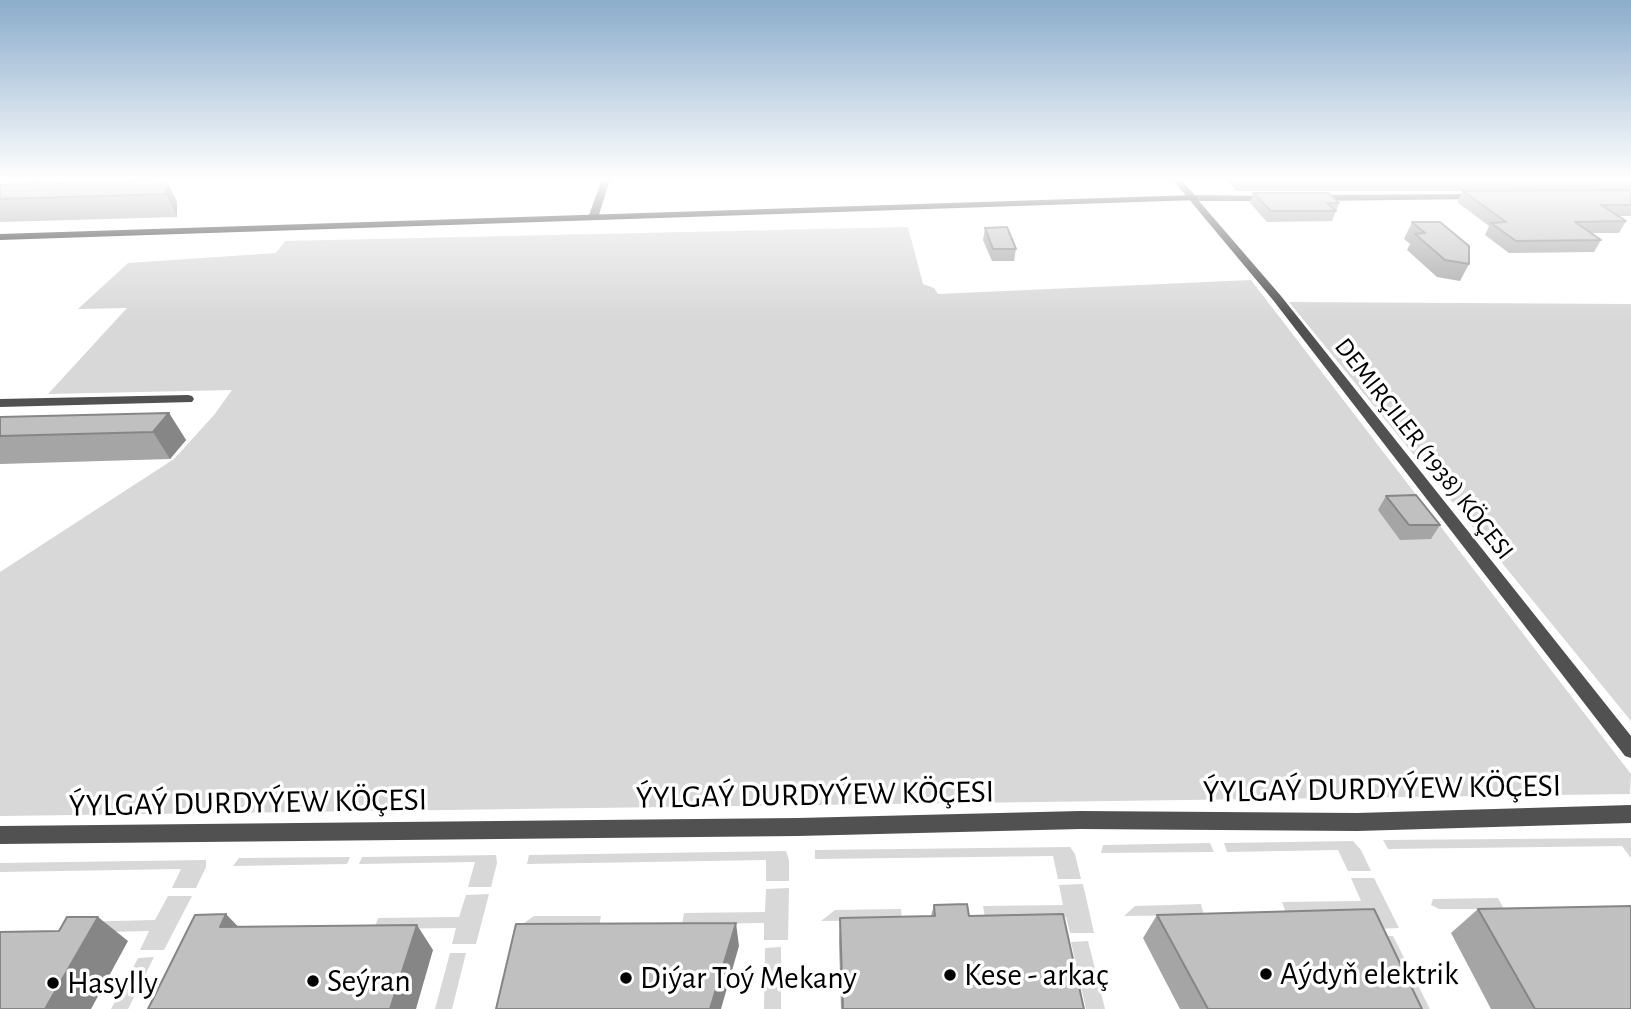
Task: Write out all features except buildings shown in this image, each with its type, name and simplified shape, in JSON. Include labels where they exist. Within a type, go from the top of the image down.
[{"type":"street","points":[[0,237],[341,226]]},
{"type":"street","name":"DEMIRÇILER (1938) KÖÇESI","points":[[1217,226],[1277,298],[1631,750]]},
{"type":"street","points":[[0,403],[188,399]]},
{"type":"street","name":"ÝYLGAÝ DURDYÝEW KÖÇESI","points":[[0,835],[811,826],[1080,820],[1357,822],[1631,814]]},
{"type":"shaded area","points":[[908,227],[923,284],[934,288],[938,294],[1251,280],[1631,774],[1630,794],[0,816],[0,572],[174,459],[214,415],[232,390],[48,394],[127,308],[78,309],[128,263],[276,253],[285,241]]},
{"type":"shaded area","points":[[1289,302],[1631,304],[1631,721]]},
{"type":"shaded area","points":[[1631,838],[1631,858],[1622,846],[1388,849],[1383,840]]},
{"type":"shaded area","points":[[1353,841],[1361,850],[1371,871],[1348,871],[1338,850],[1227,852],[1224,843]]},
{"type":"shaded area","points":[[1210,843],[1214,852],[1101,853],[1103,845]]},
{"type":"shaded area","points":[[1070,847],[1075,854],[1081,879],[1058,879],[1053,856],[815,859],[815,850]]},
{"type":"shaded area","points":[[786,851],[789,881],[766,881],[766,860],[527,864],[529,855]]},
{"type":"shaded area","points":[[496,855],[497,863],[491,887],[468,887],[475,862],[359,864],[362,857]]},
{"type":"shaded area","points":[[350,857],[347,864],[233,866],[239,858]]},
{"type":"shaded area","points":[[206,860],[206,867],[196,888],[172,888],[181,869],[0,872],[0,863]]},
{"type":"shaded area","points":[[1351,878],[1374,878],[1399,928],[1375,929],[1286,913],[1282,902],[1361,901]]},
{"type":"shaded area","points":[[1083,884],[1094,933],[1070,933],[1066,917],[985,918],[983,906],[1063,905],[1059,885]]},
{"type":"shaded area","points":[[789,888],[788,940],[764,940],[764,923],[682,924],[684,913],[765,912],[766,889]]},
{"type":"shaded area","points":[[489,894],[476,944],[452,944],[456,928],[374,929],[378,918],[459,917],[466,895]]},
{"type":"shaded area","points":[[168,896],[192,896],[164,950],[140,950],[149,931],[66,933],[72,922],[155,920]]},
{"type":"shaded area","points":[[1498,898],[1504,909],[1439,909],[1431,905],[1433,899]]},
{"type":"shaded area","points":[[1201,904],[1204,915],[1124,916],[1135,906]]},
{"type":"shaded area","points":[[901,909],[902,920],[821,921],[835,910]]},
{"type":"shaded area","points":[[534,916],[601,916],[599,926],[517,928]]},
{"type":"shaded area","points":[[1378,936],[1393,936],[1430,1009],[1413,1009]]},
{"type":"shaded area","points":[[1088,941],[1105,1009],[1086,1009],[1071,942]]},
{"type":"shaded area","points":[[781,947],[781,1009],[764,1009],[765,948]]},
{"type":"shaded area","points":[[450,953],[466,953],[452,1009],[435,1009]]},
{"type":"shaded area","points":[[154,957],[128,1009],[111,1009],[138,958]]},
{"type":"place","name":"Aýdyň elektrik","points":[[1266,974]]},
{"type":"place","name":"Kese - arkaç","points":[[950,975]]},
{"type":"place","name":"Diýar Toý Mekany","points":[[626,978]]},
{"type":"place","name":"Seýran","points":[[313,981]]},
{"type":"place","name":"Hasylly","points":[[53,983]]}]
